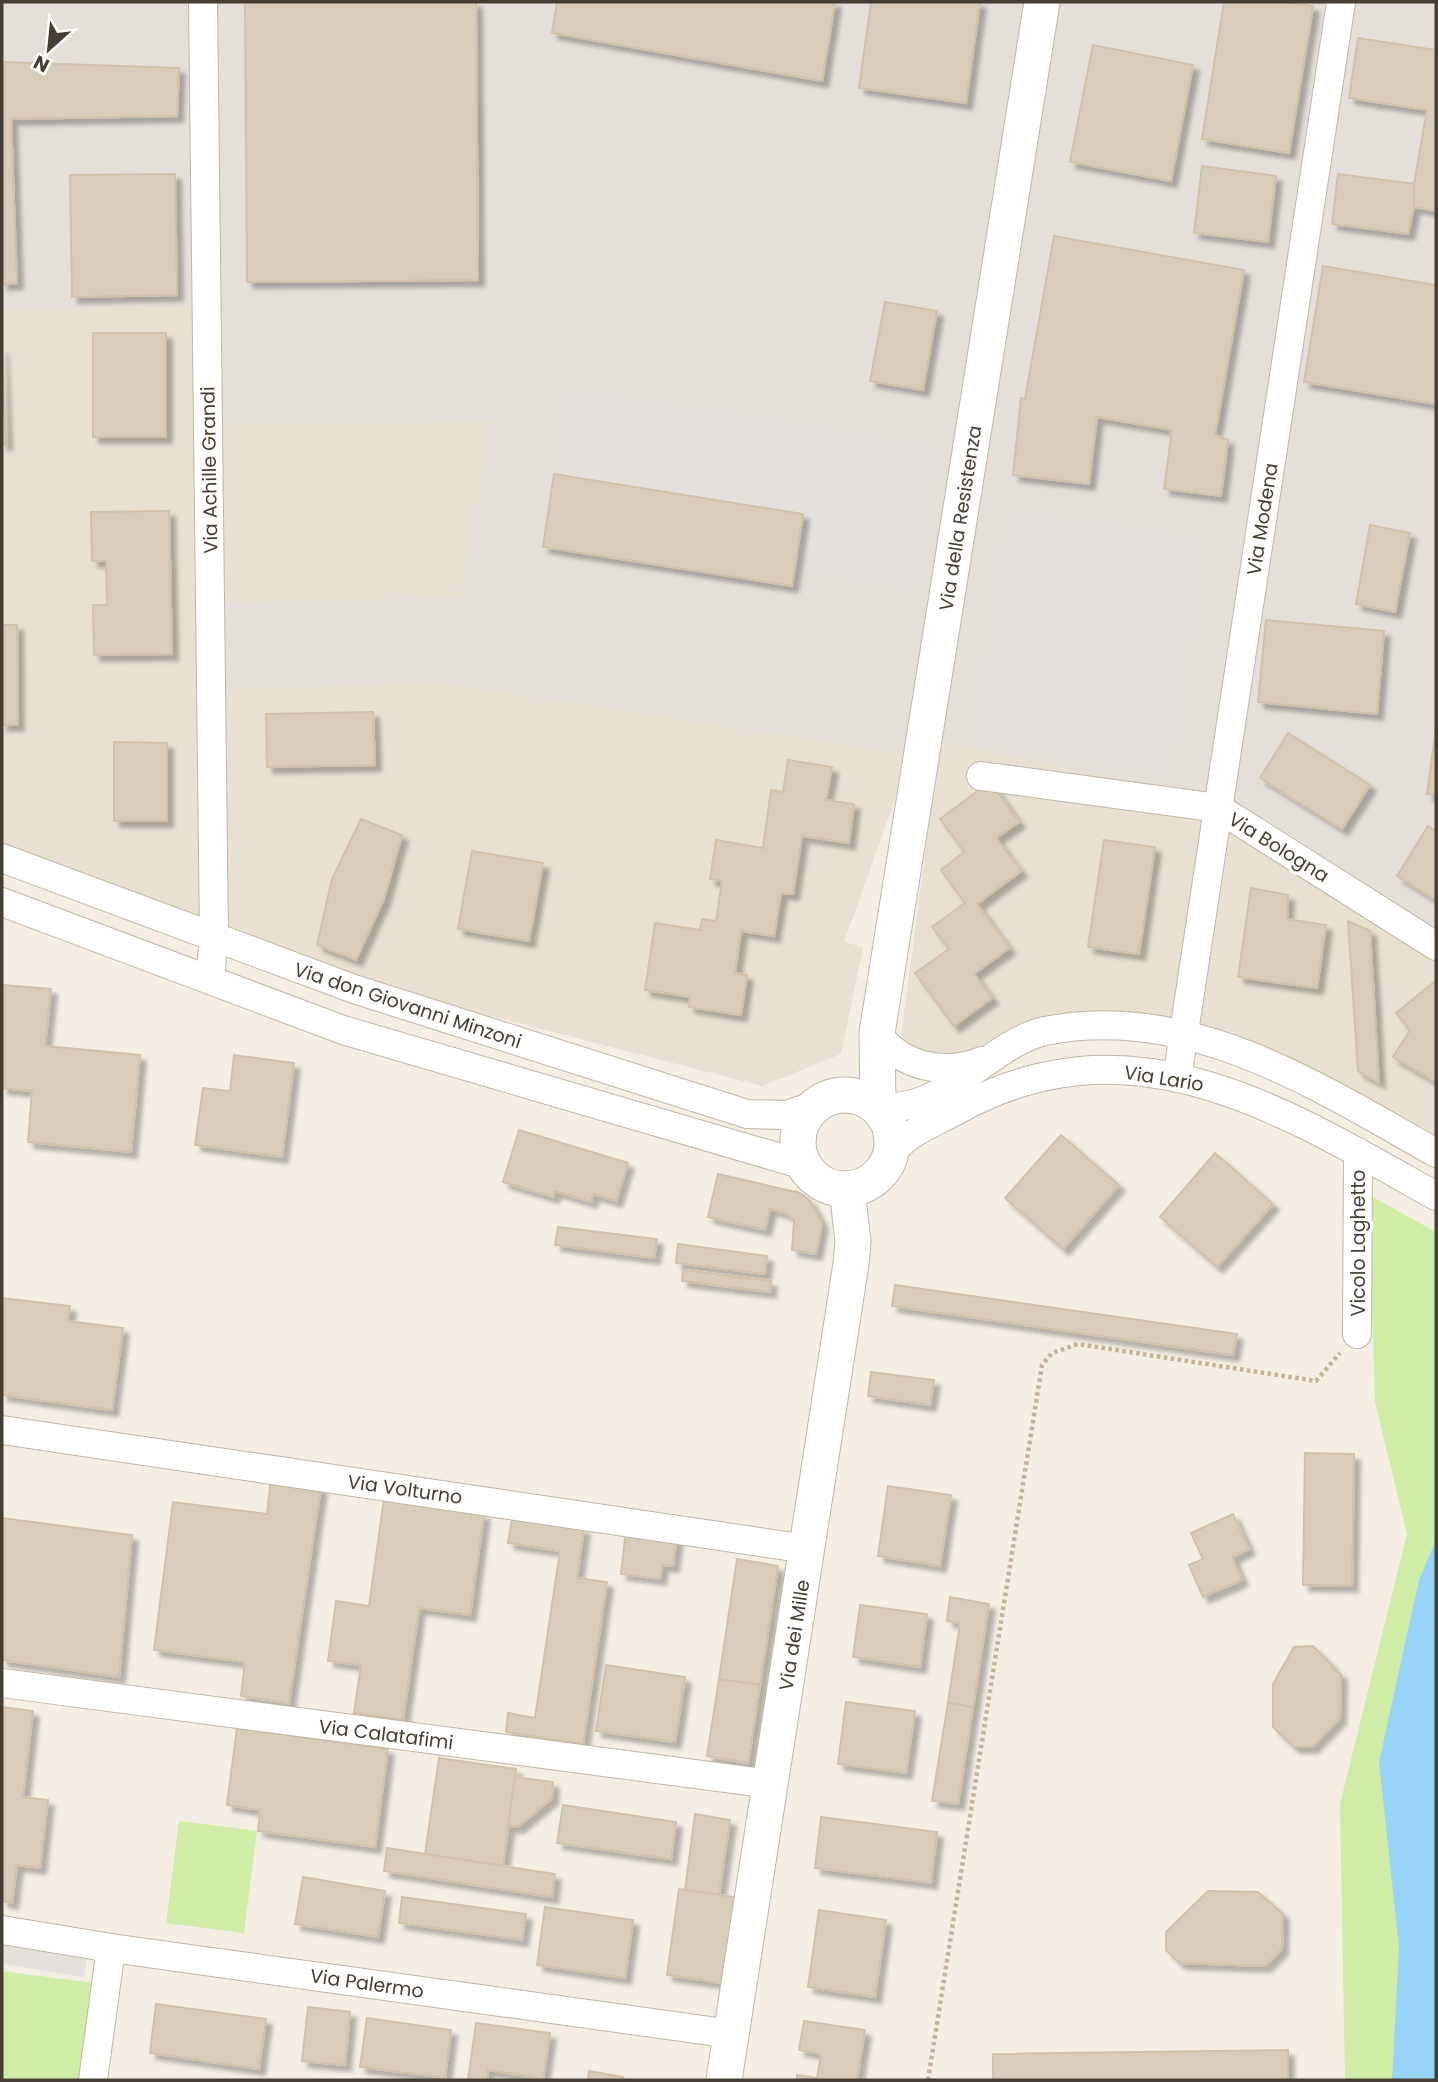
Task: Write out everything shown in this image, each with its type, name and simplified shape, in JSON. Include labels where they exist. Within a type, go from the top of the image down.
[{"type":"street","name":"Via Achille Grandi","points":[[203,2],[214,939],[210,978]]},
{"type":"street","name":"Via della Resistenza","points":[[877,1108],[877,1034],[1042,2]]},
{"type":"street","name":"Via Modena","points":[[1177,1078],[1340,2]]},
{"type":"street","name":"Via Bologna","points":[[981,776],[1218,808],[1436,946]]},
{"type":"street","name":"Via don Giovanni Minzoni","points":[[2,858],[354,989],[747,1114],[787,1115],[821,1102]]},
{"type":"street","name":"Via don Giovanni Minzoni","points":[[2,902],[344,1030],[804,1165]]},
{"type":"street","points":[[877,1108],[892,1136],[890,1157],[876,1178],[862,1186],[847,1189],[819,1181],[804,1165],[798,1145],[800,1129],[810,1112],[821,1102],[841,1096],[877,1108],[910,1104],[938,1092],[1019,1039],[1059,1029],[1112,1028],[1185,1036],[1247,1054],[1293,1073],[1436,1153]]},
{"type":"street","name":"Via della Resistenza","points":[[821,1102],[842,1088],[859,1069],[877,1034]]},
{"type":"street","points":[[877,1034],[901,1058],[926,1066],[963,1066],[999,1051]]},
{"type":"street","name":"Via Lario","points":[[890,1157],[902,1142],[970,1103],[1043,1076],[1090,1069],[1177,1078],[1255,1100],[1358,1152],[1436,1196]]},
{"type":"street","name":"Vicolo Laghetto","points":[[1357,1334],[1358,1152]]},
{"type":"street","name":"Via dei Mille","points":[[724,2080],[853,1252],[847,1189]]},
{"type":"street","name":"Via Volturno","points":[[2,1430],[807,1549]]},
{"type":"street","name":"Via Calatafimi","points":[[2,1683],[771,1784]]},
{"type":"street","name":"Via Palermo","points":[[2,1930],[111,1948],[732,2034]]},
{"type":"street","points":[[93,2080],[111,1948]]},
{"type":"path","points":[[928,2080],[1042,1365],[1052,1353],[1078,1343],[1316,1381],[1357,1334]]},
{"type":"shaded area","points":[[2,2],[1436,2],[1436,935],[1217,800],[940,741],[911,755],[444,683],[217,689],[215,603],[460,597],[493,422],[223,424],[222,307],[2,310]]},
{"type":"shaded area","points":[[222,306],[224,424],[493,422],[460,597],[216,603],[218,689],[444,683],[911,755],[844,942],[863,947],[841,1054],[762,1086],[356,981],[2,850],[2,310]]},
{"type":"shaded area","points":[[567,387],[940,445],[917,590],[794,571],[803,514],[554,474]]},
{"type":"shaded area","points":[[1006,508],[1206,538],[1170,773],[971,743]]},
{"type":"shaded area","points":[[940,741],[1217,799],[1436,935],[1436,1139],[1302,1064],[1215,1029],[1167,1018],[1123,1016],[988,1049],[937,1055],[916,1048],[901,1036]]},
{"type":"shaded area","points":[[2,1943],[87,1957],[84,1977],[2,1964]]},
{"type":"green space","points":[[1369,1195],[1436,1232],[1436,2080],[1345,2080],[1340,1804],[1407,1534],[1375,1402]]},
{"type":"green space","points":[[179,1821],[257,1831],[244,1933],[166,1923]]},
{"type":"green space","points":[[2,1971],[94,1983],[80,2080],[2,2080]]},
{"type":"water","points":[[1436,1540],[1436,2080],[1392,2080],[1399,1947],[1379,1762],[1419,1580]]},
{"type":"building","points":[[245,2],[476,2],[478,280],[247,282]]},
{"type":"building","points":[[557,2],[835,2],[822,81],[552,33]]},
{"type":"building","points":[[871,2],[980,2],[966,103],[859,88]]},
{"type":"building","points":[[1224,2],[1288,2],[1313,6],[1289,153],[1202,139]]},
{"type":"building","points":[[1358,38],[1436,50],[1436,211],[1414,207],[1414,184],[1427,110],[1349,98]]},
{"type":"building","points":[[1093,45],[1193,65],[1171,181],[1070,162]]},
{"type":"building","points":[[2,62],[179,68],[177,116],[11,119],[17,283],[2,284]]},
{"type":"building","points":[[1202,166],[1276,176],[1268,242],[1194,233]]},
{"type":"building","points":[[175,174],[177,295],[72,297],[70,175]]},
{"type":"building","points":[[1338,174],[1414,184],[1414,207],[1408,234],[1332,224]]},
{"type":"building","points":[[1054,236],[1244,270],[1215,435],[1228,440],[1221,496],[1164,489],[1172,430],[1097,417],[1089,484],[1013,475],[1021,398],[1025,399]]},
{"type":"building","points":[[1323,266],[1436,285],[1436,404],[1304,382]]},
{"type":"building","points":[[885,302],[937,311],[923,390],[870,381]]},
{"type":"building","points":[[93,333],[166,333],[166,437],[93,437]]},
{"type":"building","points":[[2,347],[6,444],[2,444]]},
{"type":"building","points":[[554,474],[803,514],[792,586],[543,547]]},
{"type":"building","points":[[169,511],[172,654],[94,655],[93,605],[107,605],[106,561],[92,561],[91,512]]},
{"type":"building","points":[[1370,525],[1410,533],[1395,612],[1356,604]]},
{"type":"building","points":[[1266,620],[1384,631],[1377,714],[1258,702]]},
{"type":"building","points":[[2,625],[17,625],[18,725],[2,725]]},
{"type":"building","points":[[373,712],[375,765],[267,767],[266,714]]},
{"type":"building","points":[[1436,727],[1436,795],[1427,794]]},
{"type":"building","points":[[1288,733],[1370,785],[1342,829],[1260,778]]},
{"type":"building","points":[[114,742],[167,743],[167,821],[114,821]]},
{"type":"building","points":[[788,760],[832,767],[826,800],[854,804],[849,843],[802,836],[793,894],[781,893],[774,936],[741,931],[735,973],[747,975],[741,1015],[689,1007],[690,997],[645,990],[655,923],[700,930],[702,919],[716,921],[722,881],[710,879],[716,840],[763,848],[771,790],[783,792]]},
{"type":"building","points":[[990,782],[1019,822],[996,838],[1021,871],[977,904],[1009,948],[974,974],[992,998],[954,1026],[915,973],[949,949],[932,927],[965,903],[941,870],[964,852],[940,819]]},
{"type":"building","points":[[361,819],[402,835],[384,899],[356,960],[317,945],[332,879]]},
{"type":"building","points":[[1428,826],[1436,831],[1436,900],[1397,876]]},
{"type":"building","points":[[1104,840],[1155,847],[1139,954],[1088,947]]},
{"type":"building","points":[[472,851],[543,863],[529,941],[458,929]]},
{"type":"building","points":[[1251,888],[1288,895],[1287,919],[1326,925],[1317,988],[1238,977]]},
{"type":"building","points":[[1348,921],[1370,931],[1379,1082],[1358,1071]]},
{"type":"building","points":[[1434,982],[1436,1082],[1393,1057],[1410,1030],[1396,1013]]},
{"type":"building","points":[[2,985],[51,989],[45,1046],[140,1055],[131,1152],[28,1142],[32,1091],[2,1088]]},
{"type":"building","points":[[234,1055],[294,1063],[282,1157],[195,1145],[203,1088],[230,1091]]},
{"type":"building","points":[[519,1130],[628,1163],[616,1201],[593,1194],[591,1202],[555,1191],[553,1197],[503,1182]]},
{"type":"building","points":[[1061,1135],[1119,1185],[1063,1249],[1005,1198]]},
{"type":"building","points":[[1215,1153],[1273,1204],[1217,1267],[1160,1217]]},
{"type":"building","points":[[718,1174],[800,1193],[810,1201],[822,1223],[816,1254],[792,1250],[794,1221],[788,1214],[770,1209],[765,1230],[708,1217]]},
{"type":"building","points":[[558,1227],[657,1239],[654,1258],[555,1245]]},
{"type":"building","points":[[678,1244],[767,1256],[765,1274],[676,1263]]},
{"type":"building","points":[[683,1270],[771,1281],[770,1292],[682,1281]]},
{"type":"building","points":[[895,1285],[1237,1334],[1233,1355],[892,1306]]},
{"type":"building","points":[[2,1298],[70,1306],[68,1321],[123,1328],[112,1410],[2,1395]]},
{"type":"building","points":[[871,1372],[934,1380],[930,1405],[868,1396]]},
{"type":"building","points":[[1305,1453],[1354,1454],[1352,1586],[1303,1585]]},
{"type":"building","points":[[271,1478],[321,1486],[289,1703],[241,1696],[245,1662],[154,1650],[173,1502],[267,1514]]},
{"type":"building","points":[[888,1486],[951,1495],[940,1566],[878,1556]]},
{"type":"building","points":[[384,1499],[484,1514],[470,1615],[419,1608],[403,1720],[354,1713],[361,1665],[328,1661],[336,1601],[369,1606]]},
{"type":"building","points":[[1233,1514],[1249,1549],[1232,1557],[1242,1580],[1203,1597],[1189,1565],[1203,1559],[1191,1533]]},
{"type":"building","points":[[2,1518],[132,1535],[119,1677],[2,1660]]},
{"type":"building","points":[[512,1518],[584,1528],[577,1578],[607,1582],[583,1744],[506,1732],[508,1713],[535,1718],[560,1551],[508,1543]]},
{"type":"building","points":[[626,1530],[677,1536],[673,1566],[662,1565],[660,1579],[621,1574]]},
{"type":"building","points":[[737,1559],[778,1566],[760,1685],[719,1679]]},
{"type":"building","points":[[950,1597],[989,1604],[973,1707],[948,1703],[960,1623],[947,1621]]},
{"type":"building","points":[[860,1605],[927,1614],[920,1667],[853,1657]]},
{"type":"building","points":[[1313,1646],[1332,1665],[1332,1669],[1341,1674],[1340,1718],[1312,1747],[1294,1747],[1273,1727],[1273,1684],[1294,1647]]},
{"type":"building","points":[[606,1665],[685,1677],[675,1742],[596,1731]]},
{"type":"building","points":[[719,1679],[760,1685],[748,1763],[707,1756]]},
{"type":"building","points":[[846,1702],[915,1711],[906,1773],[838,1764]]},
{"type":"building","points":[[948,1703],[973,1707],[958,1804],[932,1801]]},
{"type":"building","points":[[2,1707],[33,1711],[23,1797],[48,1800],[40,1868],[17,1865],[12,1903],[2,1901]]},
{"type":"building","points":[[237,1728],[388,1749],[375,1847],[258,1831],[260,1810],[227,1805]]},
{"type":"building","points":[[439,1758],[516,1769],[503,1866],[425,1854]]},
{"type":"building","points":[[515,1777],[553,1782],[552,1798],[518,1827],[508,1826]]},
{"type":"building","points":[[563,1805],[676,1822],[671,1859],[557,1843]]},
{"type":"building","points":[[695,1814],[730,1820],[719,1895],[685,1890]]},
{"type":"building","points":[[821,1817],[937,1832],[931,1883],[815,1868]]},
{"type":"building","points":[[387,1848],[555,1874],[552,1897],[384,1871]]},
{"type":"building","points":[[303,1877],[385,1891],[378,1937],[295,1924]]},
{"type":"building","points":[[679,1889],[734,1897],[723,1983],[667,1975]]},
{"type":"building","points":[[1208,1891],[1258,1892],[1283,1914],[1282,1949],[1265,1966],[1180,1963],[1166,1950],[1166,1932]]},
{"type":"building","points":[[402,1897],[526,1914],[522,1940],[399,1923]]},
{"type":"building","points":[[545,1907],[633,1920],[625,1978],[537,1965]]},
{"type":"building","points":[[819,1910],[886,1920],[875,1997],[808,1987]]},
{"type":"building","points":[[156,2004],[266,2019],[259,2069],[150,2053]]},
{"type":"building","points":[[308,2007],[350,2012],[345,2065],[302,2061]]},
{"type":"building","points":[[367,2018],[451,2030],[445,2078],[360,2067]]},
{"type":"building","points":[[804,2021],[865,2030],[857,2080],[797,2080],[797,2075],[817,2078],[821,2054],[799,2050]]},
{"type":"building","points":[[476,2023],[550,2033],[543,2079],[488,2070],[487,2080],[468,2080]]},
{"type":"building","points":[[1288,2050],[1288,2080],[993,2080],[993,2054]]},
{"type":"building","points":[[589,2071],[623,2077],[622,2080],[588,2080]]}]
